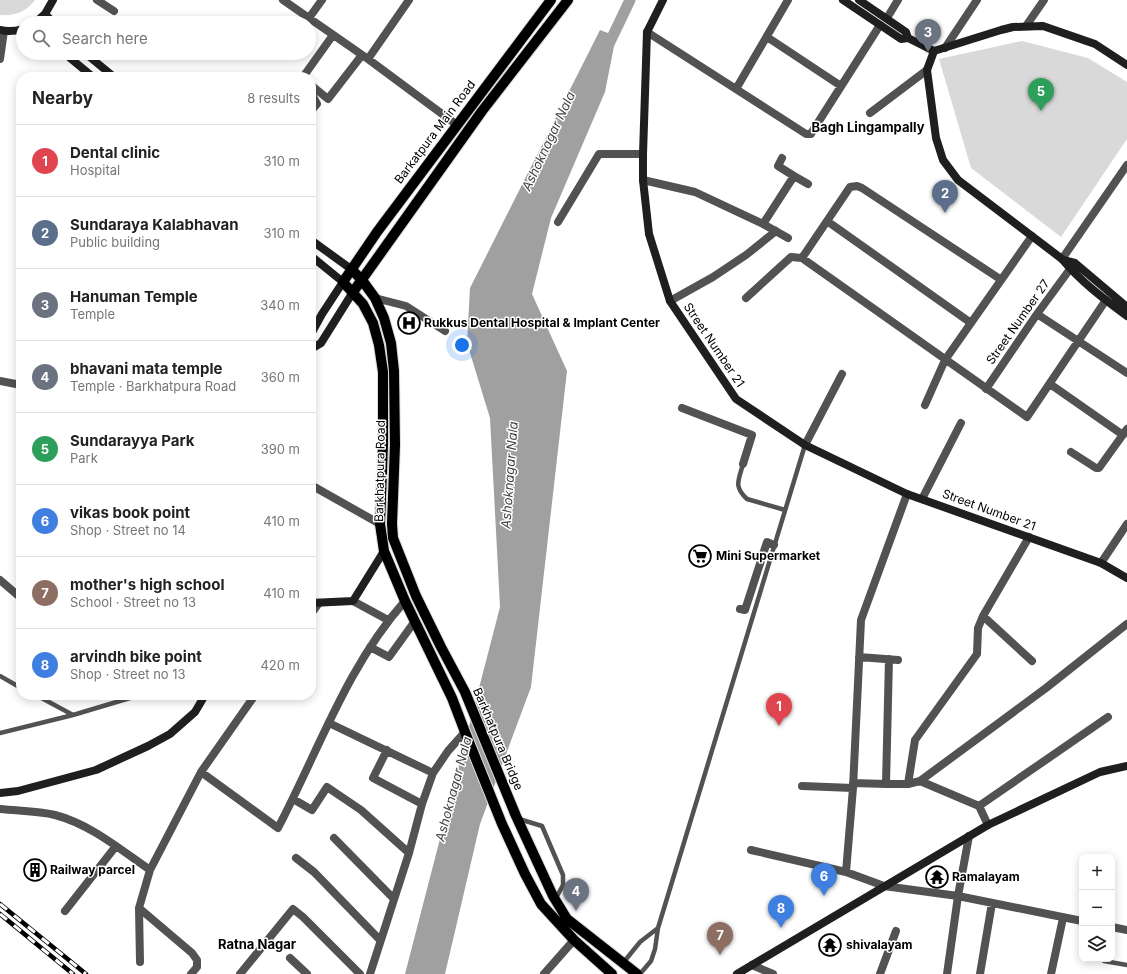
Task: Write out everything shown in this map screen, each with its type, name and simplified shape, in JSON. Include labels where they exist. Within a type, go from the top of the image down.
[{"type":"main road","name":"Barkatpura Main Road","points":[[343,282],[377,232],[551,0]]},
{"type":"main road","points":[[352,292],[482,111],[568,0]]},
{"type":"main road","name":"Barkhatpura Road","points":[[351,269],[362,280],[375,298],[384,318],[391,343],[394,371],[395,444],[392,524],[393,538],[416,596],[454,672]]},
{"type":"main road","name":"Barkhatpura Road","points":[[343,282],[363,304],[373,323],[379,345],[383,372],[383,444],[380,524],[384,551],[405,601],[452,698]]},
{"type":"main road","name":"Barkhatpura Bridge","points":[[454,672],[465,692],[517,818]]},
{"type":"main road","points":[[465,692],[452,698],[502,824],[525,874],[541,904],[574,940],[612,974]]},
{"type":"main road","points":[[517,818],[555,900],[567,919],[638,974]]},
{"type":"street","points":[[45,14],[54,0]]},
{"type":"street","points":[[97,0],[114,11]]},
{"type":"street","points":[[283,0],[306,16]]},
{"type":"street","points":[[310,16],[322,0]]},
{"type":"street","points":[[316,89],[328,99],[365,57],[409,0]]},
{"type":"street","name":"Street Number 21","points":[[663,0],[647,32],[643,154],[649,234],[670,301],[736,399],[805,445],[907,494],[1101,563],[1127,578]]},
{"type":"street","points":[[736,89],[788,0]]},
{"type":"street","points":[[843,0],[901,39],[908,38],[934,51],[1001,30],[1026,26],[1043,26],[1095,44],[1127,65]]},
{"type":"street","points":[[859,0],[906,32],[908,38]]},
{"type":"street","points":[[887,18],[898,0]]},
{"type":"street","points":[[944,48],[977,0]]},
{"type":"street","points":[[1026,26],[1044,0]]},
{"type":"street","points":[[316,23],[457,125]]},
{"type":"street","points":[[647,32],[808,134],[812,132],[880,25]]},
{"type":"street","points":[[0,59],[2,30],[16,30]]},
{"type":"street","points":[[316,59],[333,35]]},
{"type":"street","points":[[767,37],[841,86]]},
{"type":"street","points":[[934,51],[927,70],[936,138],[944,160],[958,180],[1062,259],[1070,269],[1127,316]]},
{"type":"street","points":[[72,60],[87,72]]},
{"type":"street","points":[[93,60],[108,72]]},
{"type":"street","points":[[307,72],[315,60]]},
{"type":"street","points":[[870,113],[927,70]]},
{"type":"street","points":[[558,222],[599,154],[643,154]]},
{"type":"street","points":[[782,158],[778,166],[808,184]]},
{"type":"street","points":[[1062,259],[1126,168]]},
{"type":"street","points":[[763,224],[794,176]]},
{"type":"street","points":[[644,180],[695,192],[763,224],[788,238]]},
{"type":"street","points":[[802,258],[850,187],[857,186],[1000,279]]},
{"type":"street","points":[[827,221],[971,323]]},
{"type":"street","points":[[670,301],[718,274],[746,255],[776,231]]},
{"type":"street","points":[[925,405],[945,360],[1000,279],[1032,236]]},
{"type":"street","points":[[316,244],[351,269]]},
{"type":"street","points":[[746,298],[791,258],[802,258],[1027,418],[1106,300]]},
{"type":"street","points":[[1062,259],[1075,264],[1126,304]]},
{"type":"street","points":[[316,260],[343,282],[316,325]]},
{"type":"street","name":"Street Number 27","points":[[986,388],[1070,269]]},
{"type":"street","points":[[316,346],[320,343],[352,292]]},
{"type":"street","points":[[375,298],[406,306],[445,330]]},
{"type":"street","points":[[1037,314],[1127,373]]},
{"type":"street","points":[[805,445],[842,374]]},
{"type":"street","points":[[0,382],[16,384]]},
{"type":"street","points":[[1050,384],[1125,432],[1099,468],[1096,468],[1071,452]]},
{"type":"street","points":[[682,408],[752,435],[743,464]]},
{"type":"street","points":[[922,499],[961,423]]},
{"type":"street","points":[[316,488],[380,524]]},
{"type":"street","points":[[846,872],[853,786],[861,620],[907,494]]},
{"type":"street","points":[[1101,563],[1127,524]]},
{"type":"street","points":[[908,784],[915,740],[977,654],[978,628],[1029,537]]},
{"type":"street","points":[[740,609],[745,610],[771,543]]},
{"type":"street","points":[[353,600],[384,551]]},
{"type":"street","points":[[0,580],[16,594]]},
{"type":"street","points":[[316,603],[353,600],[388,620]]},
{"type":"street","points":[[201,772],[278,828],[352,676],[388,620],[405,601]]},
{"type":"street","points":[[984,616],[1032,661]]},
{"type":"street","points":[[370,647],[389,657],[415,621]]},
{"type":"street","points":[[802,786],[908,784],[920,781],[1046,688],[1127,624]]},
{"type":"street","points":[[860,657],[893,659],[886,784]]},
{"type":"street","points":[[0,793],[18,791],[96,770],[170,734],[195,712],[202,700]]},
{"type":"street","points":[[140,962],[139,908],[150,870],[201,772],[251,700]]},
{"type":"street","points":[[979,806],[1108,717]]},
{"type":"street","points":[[329,723],[388,750],[433,773]]},
{"type":"street","points":[[370,974],[409,854],[422,804],[433,773],[448,751],[465,732]]},
{"type":"street","points":[[388,750],[373,778],[422,804]]},
{"type":"street","points":[[738,974],[988,825],[1100,772],[1127,766]]},
{"type":"street","points":[[920,781],[979,806],[988,825]]},
{"type":"street","points":[[293,799],[312,810],[327,787],[361,810],[409,854]]},
{"type":"street","points":[[0,809],[54,815],[79,824],[116,846],[150,870]]},
{"type":"street","points":[[947,974],[958,896],[969,836]]},
{"type":"street","points":[[334,838],[394,899]]},
{"type":"street","points":[[65,911],[116,846]]},
{"type":"street","points":[[751,850],[846,872],[884,886],[958,896],[1079,921]]},
{"type":"street","points":[[296,858],[314,872],[380,940]]},
{"type":"street","points":[[980,974],[992,903]]},
{"type":"street","points":[[139,908],[192,953],[197,960],[197,967],[192,974]]},
{"type":"street","points":[[240,974],[293,909],[303,917],[360,974]]},
{"type":"street","points":[[1051,974],[1063,918]]},
{"type":"street","points":[[1115,928],[1127,930]]},
{"type":"street","points":[[880,974],[896,931]]},
{"type":"street","points":[[544,974],[574,940]]},
{"type":"street","points":[[290,958],[307,974]]},
{"type":"street","points":[[752,966],[773,974]]},
{"type":"lane","points":[[638,974],[652,961],[656,949],[658,928],[771,543],[785,510],[805,445]]},
{"type":"lane","points":[[743,464],[738,484],[738,490],[742,495],[747,500],[785,510]]},
{"type":"lane","points":[[0,676],[16,685]]},
{"type":"lane","points":[[45,700],[73,715]]},
{"type":"lane","points":[[0,733],[73,715],[123,700]]},
{"type":"lane","points":[[517,818],[542,826],[563,875],[563,885],[555,900]]},
{"type":"lane","points":[[623,963],[640,942],[658,928]]},
{"type":"lane","points":[[1110,962],[1127,965]]},
{"type":"shaded area","points":[[0,0],[35,0],[28,8],[20,12],[15,14],[0,15]]},
{"type":"shaded area","points":[[1022,41],[1088,58],[1127,82],[1127,139],[1061,237],[971,168],[939,59]]},
{"type":"water","points":[[600,30],[616,36],[605,92],[551,218],[532,294],[567,371],[531,687],[480,824],[445,974],[405,974],[500,607],[490,418],[467,343],[470,288]]},
{"type":"waterway","name":"Ashoknagar Nala","points":[[607,48],[630,0]]},
{"type":"railway","points":[[0,904],[86,974]]},
{"type":"railway","points":[[0,914],[73,974]]},
{"type":"place","name":"Hanuman Temple","points":[[928,52]]},
{"type":"place","name":"Sundarayya Park","points":[[1041,111]]},
{"type":"place","name":"Sundaraya Kalabhavan","points":[[945,213]]},
{"type":"place","name":"Rukkus Dental Hospital & Implant Center","points":[[409,323]]},
{"type":"place","name":"Mini Supermarket","points":[[700,556]]},
{"type":"place","name":"Dental clinic","points":[[779,726]]},
{"type":"place","name":"Railway parcel","points":[[35,870]]},
{"type":"place","name":"Ramalayam","points":[[937,877]]},
{"type":"place","name":"vikas book point","points":[[824,896]]},
{"type":"place","name":"bhavani mata temple","points":[[576,911]]},
{"type":"place","name":"arvindh bike point","points":[[781,928]]},
{"type":"place","name":"shivalayam","points":[[830,945]]},
{"type":"place","name":"mother's high school","points":[[720,955]]},
{"type":"district","name":"Bagh Lingampally","points":[[868,127]]},
{"type":"district","name":"Ratna Nagar","points":[[257,944]]}]
